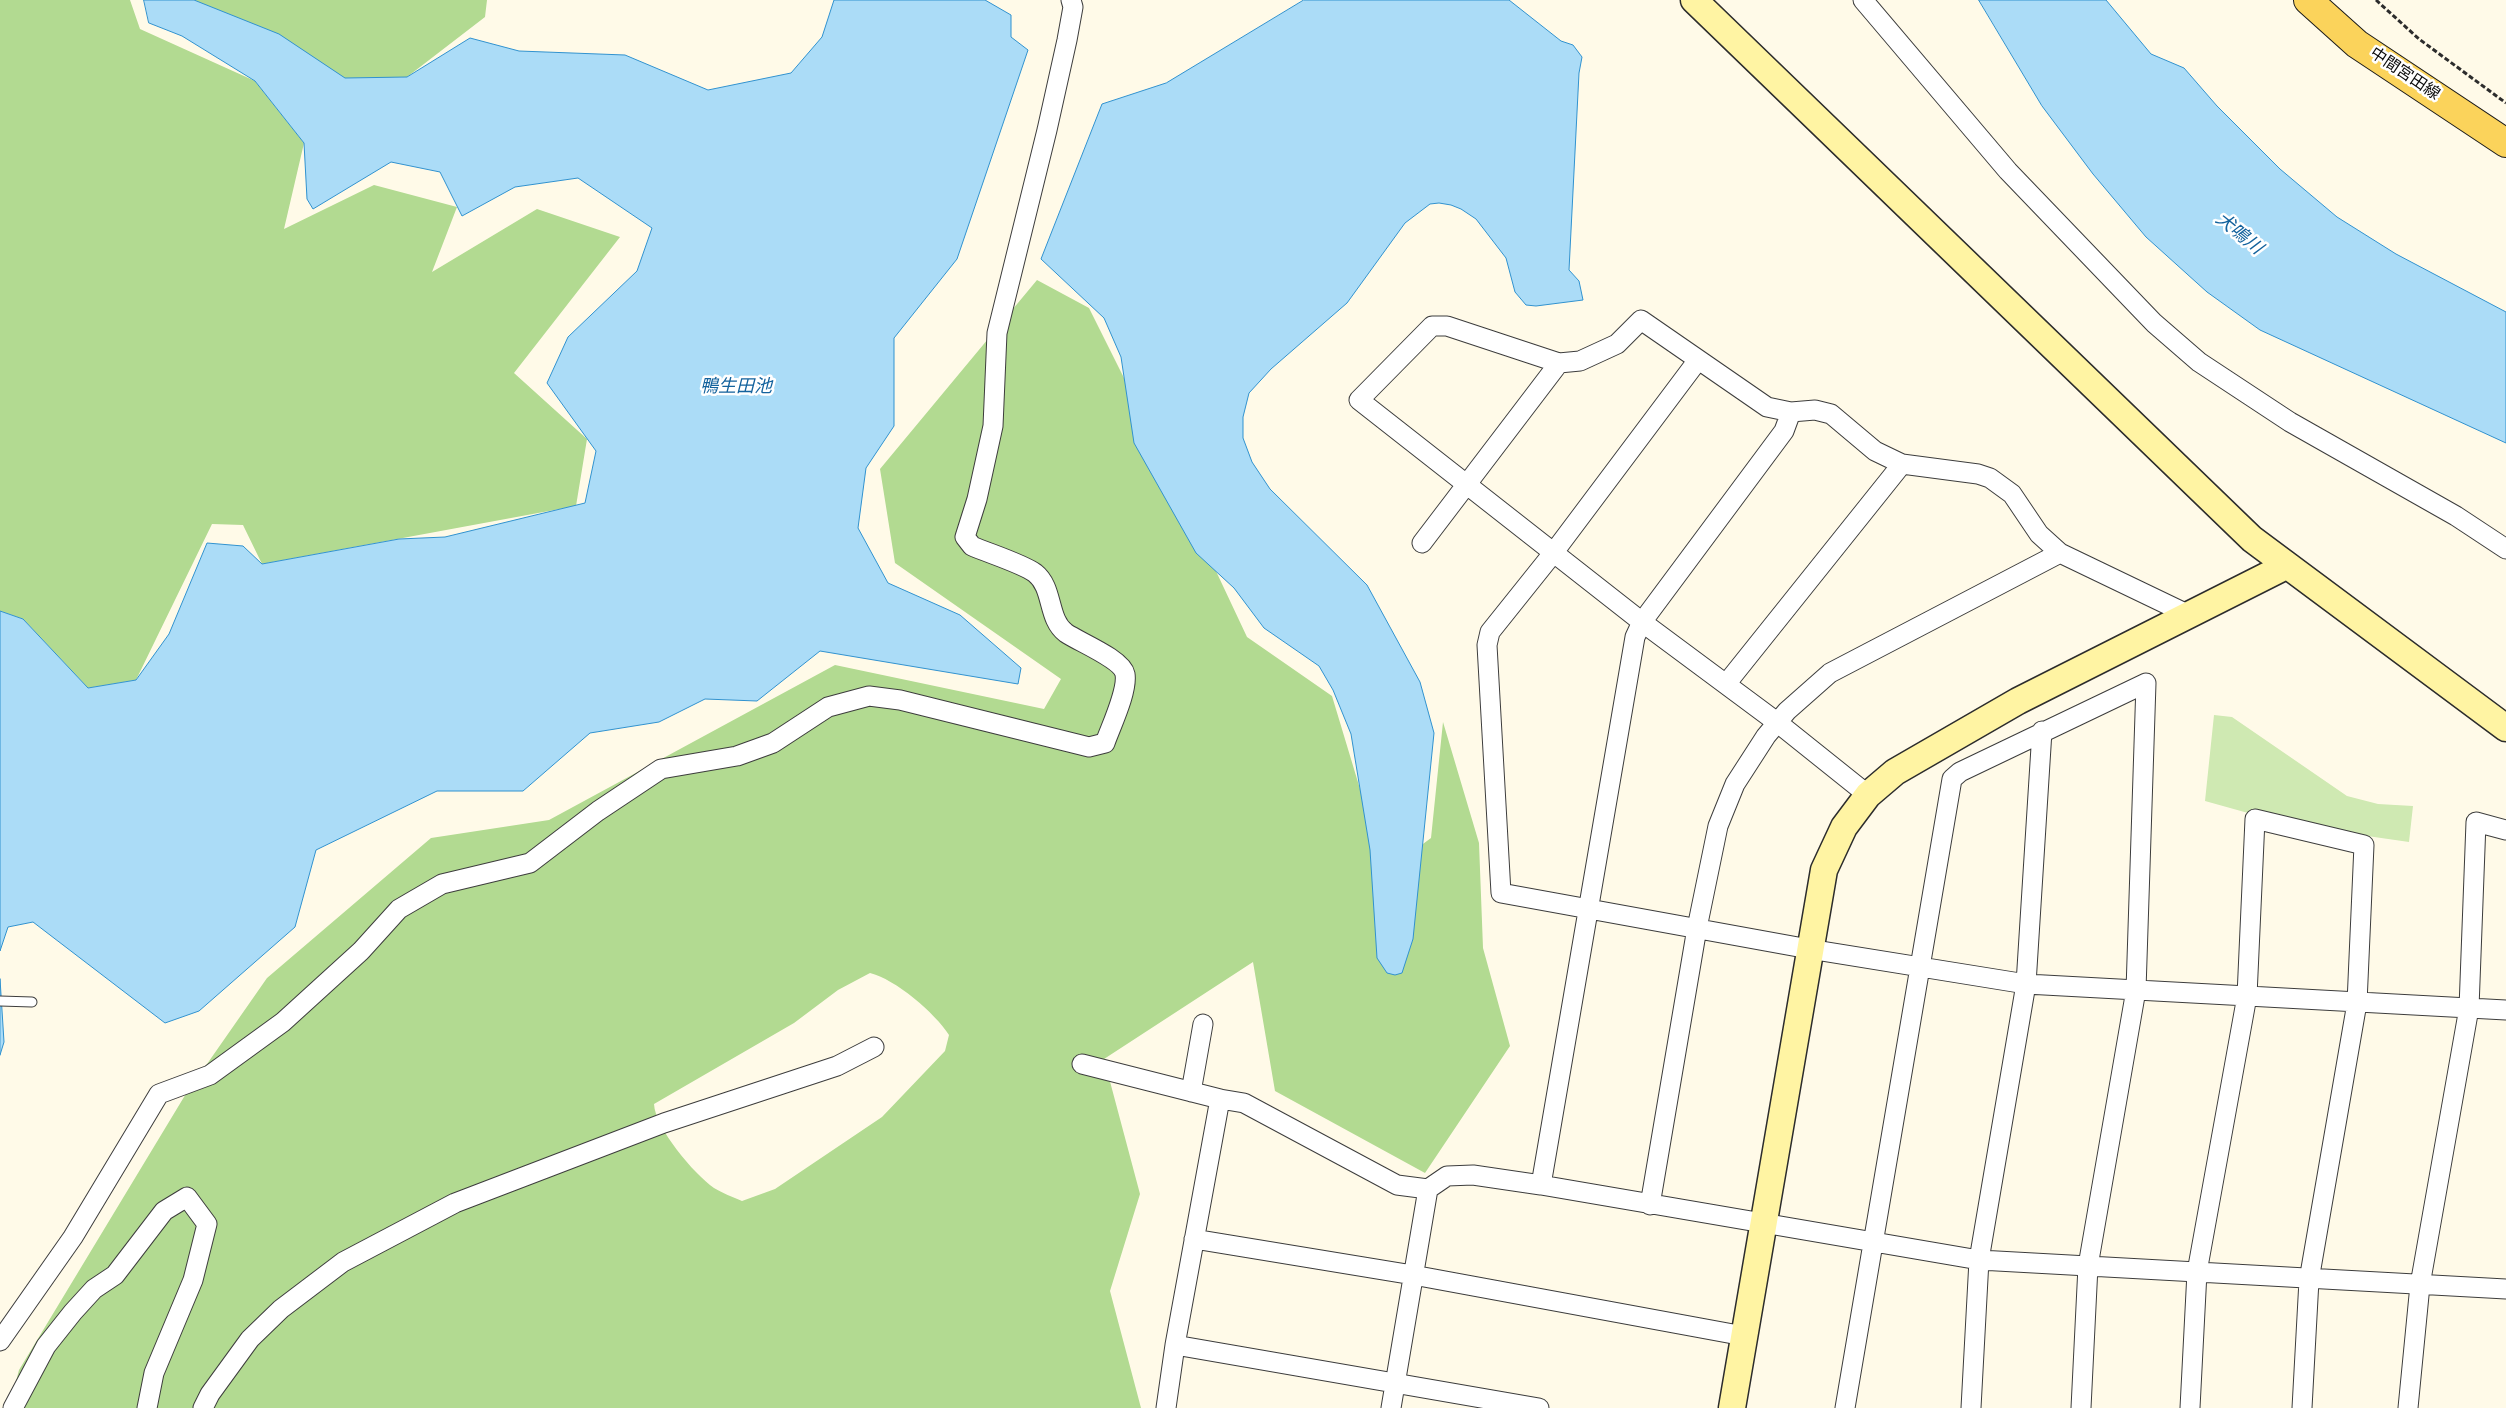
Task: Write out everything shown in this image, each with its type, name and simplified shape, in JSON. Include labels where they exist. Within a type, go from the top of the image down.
[{"type":"main road","name":"中間宮田線","points":[[2308,0],[2357,44],[2506,143]]},
{"type":"street","points":[[0,1342],[72,1237],[159,1094],[210,1075],[283,1022],[361,951],[399,909],[442,884],[530,863],[598,811],[661,770],[737,756],[755,750],[773,743],[828,707],[869,696],[900,700],[1089,747],[1105,743],[1125,685],[1125,672],[1117,663],[1065,632],[1056,622],[1044,584],[1035,574],[972,546],[965,537],[977,499],[993,426],[997,333],[1052,112],[1073,7],[1071,0]]},
{"type":"street","points":[[1694,0],[2245,532],[2286,566],[2506,728]]},
{"type":"street","points":[[1863,0],[2008,171],[2154,323],[2199,362],[2290,422],[2456,516],[2506,549]]},
{"type":"street","points":[[1868,795],[1778,723],[1642,622],[1359,400],[1432,326],[1447,326],[1559,363],[1580,361],[1617,344],[1641,320],[1767,407],[1792,412],[1815,410],[1831,414],[1875,452],[1902,464],[1978,474],[1990,478],[2012,494],[2039,534],[2060,553],[2187,614]]},
{"type":"street","points":[[1698,360],[1554,552],[1490,632],[1487,645],[1500,893],[1809,949],[2026,984],[2506,1010]]},
{"type":"street","points":[[1422,543],[1559,363]]},
{"type":"street","points":[[1541,1185],[1635,637],[1642,622],[1784,431],[1792,412]]},
{"type":"street","points":[[1726,684],[1902,464]]},
{"type":"street","points":[[1650,1205],[1697,928],[1718,826],[1735,784],[1766,736],[1787,711],[1830,673],[2060,553]]},
{"type":"street","points":[[1732,1408],[1824,870],[1844,827],[1868,795],[1895,772],[2018,701],[2187,614],[2286,566]]},
{"type":"street","points":[[1845,1408],[1952,779],[1960,772],[2042,731],[2146,683],[2136,990],[2088,1266],[2081,1408]]},
{"type":"street","points":[[1971,1408],[1979,1260],[2026,984],[2042,731]]},
{"type":"street","points":[[2190,1408],[2197,1272],[2247,996],[2255,819],[2364,845],[2357,1003],[2309,1280],[2302,1408]]},
{"type":"street","points":[[2408,1408],[2420,1285],[2469,1008],[2476,822],[2506,830]]},
{"type":"street","points":[[1192,1092],[1203,1024]]},
{"type":"street","points":[[203,1408],[210,1394],[250,1340],[281,1309],[343,1262],[455,1203],[664,1123],[837,1066],[874,1047]]},
{"type":"street","points":[[1082,1064],[1220,1099],[1244,1103],[1397,1185],[1428,1188],[1447,1176],[1473,1175],[1541,1185],[1873,1244],[1979,1260],[2309,1280],[2506,1289]]},
{"type":"street","points":[[1166,1408],[1175,1345],[1220,1099]]},
{"type":"street","points":[[1391,1408],[1428,1188]]},
{"type":"street","points":[[12,1408],[46,1346],[73,1312],[94,1289],[115,1275],[164,1211],[187,1197],[207,1224],[193,1280],[154,1373],[147,1408]]},
{"type":"street","points":[[1194,1239],[1413,1275],[1744,1336]]},
{"type":"street","points":[[1175,1345],[1539,1408]]},
{"type":"lane","points":[[0,1001],[32,1002]]},
{"type":"path","points":[[2376,0],[2419,39],[2506,103]]},
{"type":"green space","points":[[0,0],[130,0],[140,29],[255,81],[304,143],[284,229],[374,185],[457,207],[432,272],[537,209],[620,237],[514,373],[587,439],[576,506],[262,564],[243,525],[212,524],[136,680],[88,688],[23,619],[0,611]]},
{"type":"green space","points":[[194,0],[487,0],[485,17],[407,77],[343,81]]},
{"type":"green space","points":[[1037,280],[1089,308],[1143,416],[1247,637],[1332,696],[1385,872],[1431,838],[1443,722],[1479,843],[1483,948],[1510,1046],[1425,1173],[1275,1091],[1253,962],[1104,1059],[1140,1194],[1110,1291],[1141,1408],[9,1408],[19,1370],[184,1097],[267,978],[431,838],[549,820],[835,665],[1044,709],[1061,679],[895,563],[880,469]],"holes":[[[870,973],[880,976],[914,998],[943,1026],[949,1035],[945,1051],[882,1117],[775,1189],[742,1201],[714,1188],[686,1162],[677,1150],[661,1125],[654,1104],[794,1023],[838,990]]]},
{"type":"green space","points":[[2214,715],[2232,717],[2347,796],[2378,804],[2413,806],[2409,842],[2291,825],[2205,801]]},
{"type":"water","name":"鴨生田池","points":[[144,0],[194,0],[279,34],[345,78],[407,77],[470,38],[519,51],[625,55],[708,90],[791,73],[822,37],[834,0],[985,0],[1011,15],[1011,37],[1028,50],[957,259],[894,338],[894,426],[866,468],[858,528],[888,583],[960,615],[1021,668],[1018,684],[820,651],[757,701],[705,699],[659,722],[590,733],[523,791],[437,791],[316,850],[295,927],[199,1011],[165,1023],[33,922],[8,927],[0,951],[0,611],[23,619],[88,688],[136,680],[169,634],[207,543],[243,546],[262,564],[399,539],[445,537],[585,503],[596,451],[547,383],[568,337],[637,271],[652,228],[578,178],[515,187],[462,216],[440,172],[391,162],[313,209],[307,199],[304,143],[255,81],[182,36],[149,23]]},
{"type":"water","points":[[1304,0],[1509,0],[1561,41],[1573,45],[1582,57],[1579,73],[1569,270],[1579,281],[1583,300],[1536,306],[1526,305],[1515,292],[1506,258],[1476,219],[1451,205],[1430,204],[1405,223],[1347,303],[1271,369],[1249,393],[1243,417],[1243,438],[1252,462],[1270,489],[1367,585],[1420,682],[1434,733],[1413,939],[1402,973],[1395,975],[1387,973],[1377,958],[1370,850],[1351,734],[1333,690],[1319,666],[1264,628],[1234,588],[1196,553],[1134,443],[1121,357],[1104,318],[1041,259],[1102,104],[1166,83]]},
{"type":"water","name":"犬鳴川","points":[[1979,0],[2106,0],[2151,54],[2184,68],[2217,106],[2280,169],[2337,217],[2396,254],[2506,312],[2506,443],[2260,330],[2207,292],[2146,237],[2093,174],[2042,106]]},
{"type":"water","points":[[0,979],[4,1042],[0,1055]]}]
